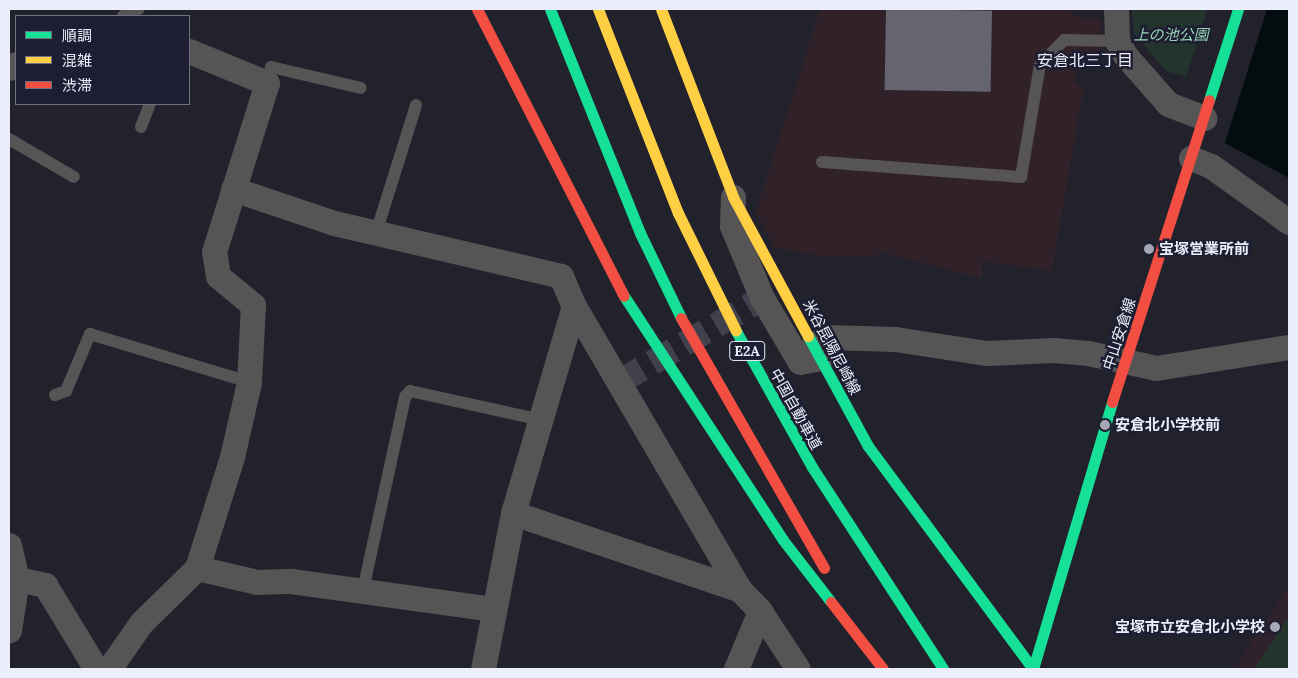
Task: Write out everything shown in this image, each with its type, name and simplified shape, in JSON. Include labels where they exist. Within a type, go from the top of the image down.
[{"type":"main road","points":[[477,9],[637,320],[784,540],[883,669]]},
{"type":"main road","name":"E2A","points":[[550,9],[640,233],[700,357],[836,586],[891,669]]},
{"type":"main road","name":"中国自動車道","points":[[598,9],[678,213],[738,336],[812,467],[943,669]]},
{"type":"main road","points":[[661,9],[733,197]]},
{"type":"main road","name":"中山安倉線","points":[[1033,669],[1125,362],[1238,9]]},
{"type":"main road","name":"米谷昆陽尼崎線","points":[[818,351],[868,446],[1033,669]]},
{"type":"street","points":[[1116,9],[1118,41],[1125,55],[1168,104],[1204,118]]},
{"type":"street","points":[[109,669],[141,623],[197,568],[232,457],[249,382],[253,305],[218,276],[214,252],[232,189],[267,84],[190,52]]},
{"type":"street","points":[[1191,158],[1211,166],[1289,222]]},
{"type":"street","points":[[232,189],[376,234],[561,276],[574,306],[740,590],[760,611],[798,669]]},
{"type":"street","points":[[733,197],[732,226],[762,298],[800,362],[818,351],[827,337],[895,339],[987,353],[1088,352],[1156,368],[1289,347]]},
{"type":"street","points":[[483,669],[492,609],[513,513],[574,306]]},
{"type":"street","points":[[513,513],[740,590]]},
{"type":"street","points":[[9,545],[17,579],[9,630]]},
{"type":"street","points":[[197,568],[257,582],[291,581],[492,609]]},
{"type":"street","points":[[17,579],[45,585],[96,669]]},
{"type":"street","points":[[736,669],[760,611]]},
{"type":"lane","points":[[125,15],[140,9]]},
{"type":"lane","points":[[822,162],[1021,177],[1040,65],[1064,40],[1118,41]]},
{"type":"lane","points":[[267,84],[271,67],[361,88]]},
{"type":"lane","points":[[141,127],[150,105]]},
{"type":"lane","points":[[376,234],[416,105]]},
{"type":"lane","points":[[9,139],[74,177]]},
{"type":"lane","points":[[55,395],[66,391],[90,334],[249,382]]},
{"type":"lane","points":[[363,590],[405,397],[410,391],[420,390],[533,418]]},
{"type":"shaded area","points":[[820,9],[1071,9],[1072,16],[1102,19],[1100,54],[1077,55],[1075,84],[1084,86],[1052,271],[982,261],[982,279],[881,252],[874,257],[827,257],[775,248],[756,212]]},
{"type":"shaded area","points":[[1267,9],[1289,9],[1289,178],[1225,143]]},
{"type":"shaded area","name":"宝塚市立安倉北小学校","points":[[1289,585],[1289,669],[1233,669]]},
{"type":"green space","name":"上の池公園","points":[[1132,9],[1207,9],[1186,77],[1166,71],[1134,33]]},
{"type":"green space","points":[[1289,616],[1289,669],[1254,669]]},
{"type":"building","points":[[886,9],[992,11],[991,92],[885,90]]},
{"type":"tunnel","points":[[620,381],[762,298]]},
{"type":"traffic: fast","points":[[550,9],[640,233],[681,318]]},
{"type":"traffic: fast","points":[[1209,100],[1238,9]]},
{"type":"traffic: fast","points":[[624,296],[783,540],[831,602]]},
{"type":"traffic: fast","points":[[736,331],[812,467],[943,669]]},
{"type":"traffic: fast","points":[[808,336],[868,446],[1033,669]]},
{"type":"traffic: fast","points":[[1033,669],[1112,402]]},
{"type":"traffic: slow","points":[[598,9],[678,213],[736,331]]},
{"type":"traffic: slow","points":[[661,9],[733,197],[808,336]]},
{"type":"traffic: jam","points":[[477,9],[624,296]]},
{"type":"traffic: jam","points":[[1112,402],[1209,100]]},
{"type":"traffic: jam","points":[[681,318],[824,568]]},
{"type":"traffic: jam","points":[[831,602],[883,669]]},
{"type":"place","name":"宝塚営業所前","points":[[1149,249]]},
{"type":"place","name":"安倉北小学校前","points":[[1105,425]]},
{"type":"place","name":"宝塚市立安倉北小学校","points":[[1275,627]]},
{"type":"district","name":"安倉北三丁目","points":[[1085,60]]}]
